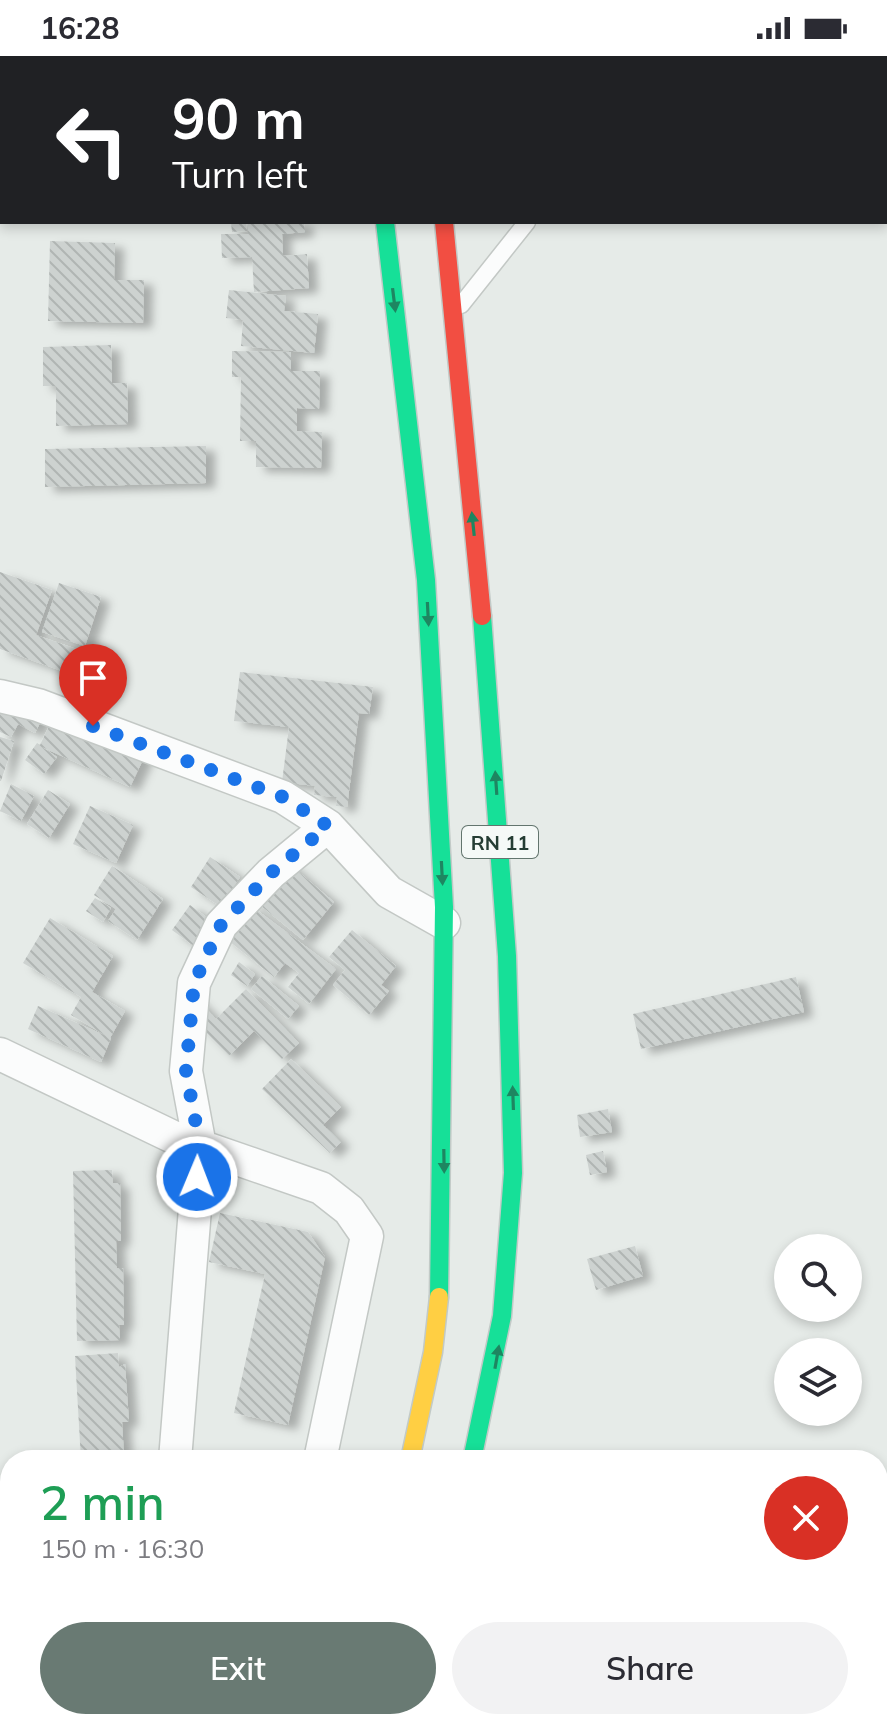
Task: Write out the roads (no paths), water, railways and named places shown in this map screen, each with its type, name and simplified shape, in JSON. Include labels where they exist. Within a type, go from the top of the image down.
[{"type":"highway","name":"RN 11","points":[[385,224],[426,580],[444,923],[442,1269],[433,1352],[412,1450]]},
{"type":"highway","name":"RN 11","points":[[444,224],[493,737],[516,1159],[512,1245],[503,1320],[489,1401],[475,1450]]},
{"type":"street","points":[[0,696],[38,705],[283,797],[328,826],[389,892],[444,923]]},
{"type":"street","points":[[176,1450],[200,1146],[186,1071],[194,983],[221,925],[271,873],[328,826]]},
{"type":"street","points":[[0,1054],[200,1146],[321,1188],[349,1210],[367,1236],[322,1450]]},
{"type":"lane","points":[[452,316],[525,224]]}]
